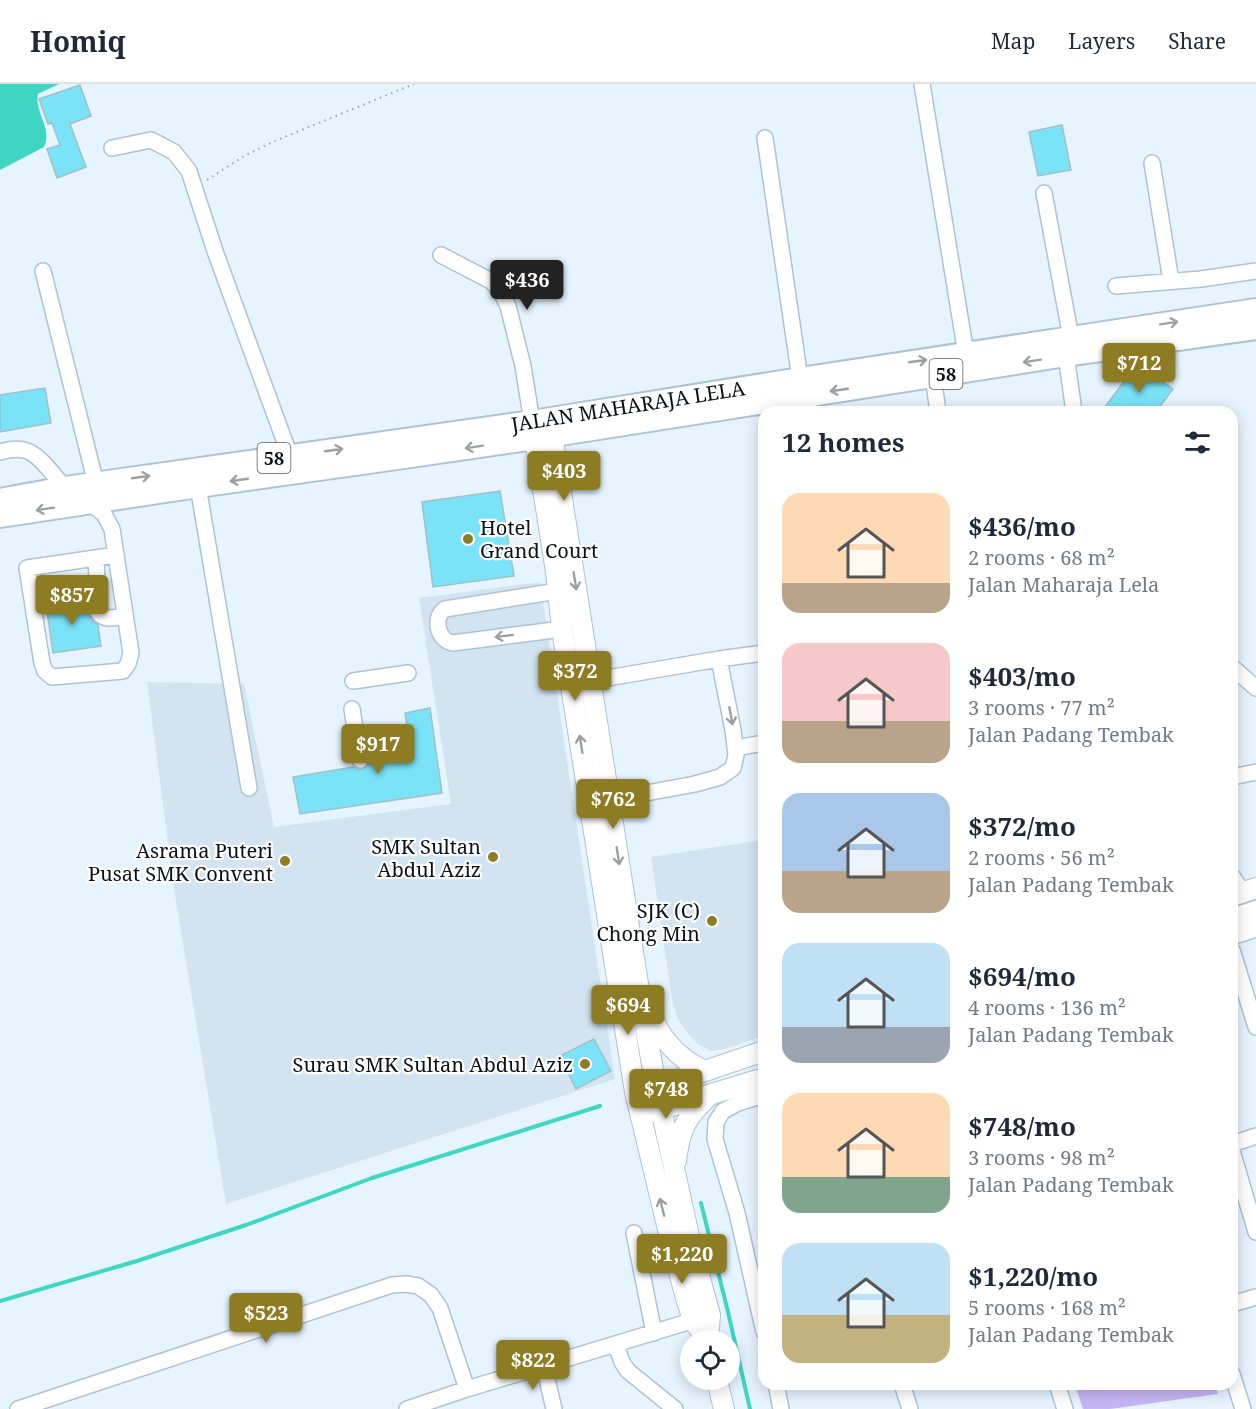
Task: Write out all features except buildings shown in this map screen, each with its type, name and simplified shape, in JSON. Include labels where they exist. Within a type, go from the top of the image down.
[{"type":"highway","name":"JALAN MAHARAJA LELA","points":[[0,516],[93,493],[290,456],[542,428],[806,395],[933,376],[1256,310]]},
{"type":"highway","name":"JALAN MAHARAJA LELA","points":[[806,395],[966,354],[1069,347],[1256,328]]},
{"type":"highway","name":"JALAN MAHARAJA LELA","points":[[0,500],[64,488],[130,496],[390,459],[542,428]]},
{"type":"main road","points":[[542,428],[562,629],[635,1092],[670,1238],[705,1330]]},
{"type":"main road","points":[[542,428],[590,681],[656,1086],[691,1245],[701,1318]]},
{"type":"main road","points":[[1238,917],[1256,911]]},
{"type":"main road","points":[[637,979],[653,1021],[662,1035],[681,1058],[705,1071]]},
{"type":"main road","points":[[635,1092],[758,1053]]},
{"type":"main road","points":[[640,1116],[758,1080]]},
{"type":"main road","points":[[675,1173],[679,1141],[684,1124],[694,1110],[710,1095]]},
{"type":"main road","points":[[719,1390],[724,1409]]},
{"type":"street","points":[[922,84],[966,354]]},
{"type":"street","points":[[765,138],[806,395]]},
{"type":"street","points":[[112,148],[151,140],[174,152],[189,171],[216,254],[290,456]]},
{"type":"street","points":[[1152,163],[1171,282]]},
{"type":"street","points":[[1044,193],[1069,347],[1074,406]]},
{"type":"street","points":[[441,255],[491,281],[500,290],[508,306],[542,428]]},
{"type":"street","points":[[44,271],[93,493],[112,529],[116,555],[125,616],[131,653],[123,671],[52,677],[45,671],[42,663],[27,568],[116,555]]},
{"type":"street","points":[[1116,286],[1202,279],[1256,271]]},
{"type":"street","points":[[933,376],[937,406]]},
{"type":"street","points":[[0,452],[16,449],[27,450],[41,460],[64,488]]},
{"type":"street","points":[[198,486],[249,788]]},
{"type":"street","points":[[112,529],[118,512],[130,496]]},
{"type":"street","points":[[96,558],[97,581],[94,587],[98,612],[105,618],[125,616]]},
{"type":"street","points":[[31,594],[94,587]]},
{"type":"street","points":[[558,591],[445,609],[437,619],[441,638],[453,643],[562,629]]},
{"type":"street","points":[[590,681],[758,654]]},
{"type":"street","points":[[609,800],[695,784],[720,777],[733,768],[736,755],[733,730],[719,659]]},
{"type":"street","points":[[1238,672],[1256,688]]},
{"type":"street","points":[[352,681],[408,673]]},
{"type":"street","points":[[352,709],[360,760]]},
{"type":"street","points":[[735,748],[758,744]]},
{"type":"street","points":[[1238,776],[1256,772]]},
{"type":"street","points":[[1238,935],[1256,929]]},
{"type":"street","points":[[1238,969],[1256,1027]]},
{"type":"street","points":[[758,1097],[738,1103],[723,1112],[716,1122],[716,1139],[737,1213],[758,1306]]},
{"type":"street","points":[[1238,1142],[1256,1136]]},
{"type":"street","points":[[1238,1170],[1256,1232]]},
{"type":"street","points":[[634,1233],[654,1333]]},
{"type":"street","points":[[18,1409],[392,1285],[406,1284],[418,1286],[431,1295],[440,1308],[467,1389]]},
{"type":"street","points":[[1238,1302],[1256,1297]]},
{"type":"street","points":[[407,1409],[701,1318]]},
{"type":"street","points":[[616,1345],[628,1371],[675,1409]]},
{"type":"street","points":[[544,1366],[554,1409]]},
{"type":"street","points":[[777,1390],[781,1409]]},
{"type":"street","points":[[904,1390],[910,1409]]},
{"type":"street","points":[[1059,1390],[1065,1409]]},
{"type":"street","points":[[1237,1390],[1243,1409]]},
{"type":"path","points":[[194,188],[244,156],[277,140],[414,84]]},
{"type":"shaded area","points":[[0,84],[59,84],[38,94],[37,101],[46,133],[44,147],[0,170]]},
{"type":"shaded area","name":"SMK Sultan Abdul Aziz","points":[[540,582],[615,1079],[226,1204],[175,895],[147,682],[244,684],[274,827],[451,804],[419,598]]},
{"type":"shaded area","name":"SJK (C) Chong Min","points":[[758,841],[758,1038],[725,1049],[711,1051],[699,1045],[678,1019],[673,1005],[651,857]]},
{"type":"shaded area","points":[[1077,1390],[1217,1390],[1218,1394],[1110,1409],[1083,1409]]},
{"type":"waterway","points":[[0,1301],[137,1261],[246,1225],[372,1178],[600,1106]]},
{"type":"waterway","points":[[701,1203],[750,1409]]},
{"type":"place","name":"Hotel Grand Court","points":[[468,539]]},
{"type":"place","name":"SMK Sultan Abdul Aziz","points":[[493,857]]},
{"type":"place","name":"Asrama Puteri Pusat SMK Convent","points":[[285,861]]},
{"type":"place","name":"SJK (C) Chong Min","points":[[712,921]]},
{"type":"place","name":"Surau SMK Sultan Abdul Aziz","points":[[585,1064]]}]
